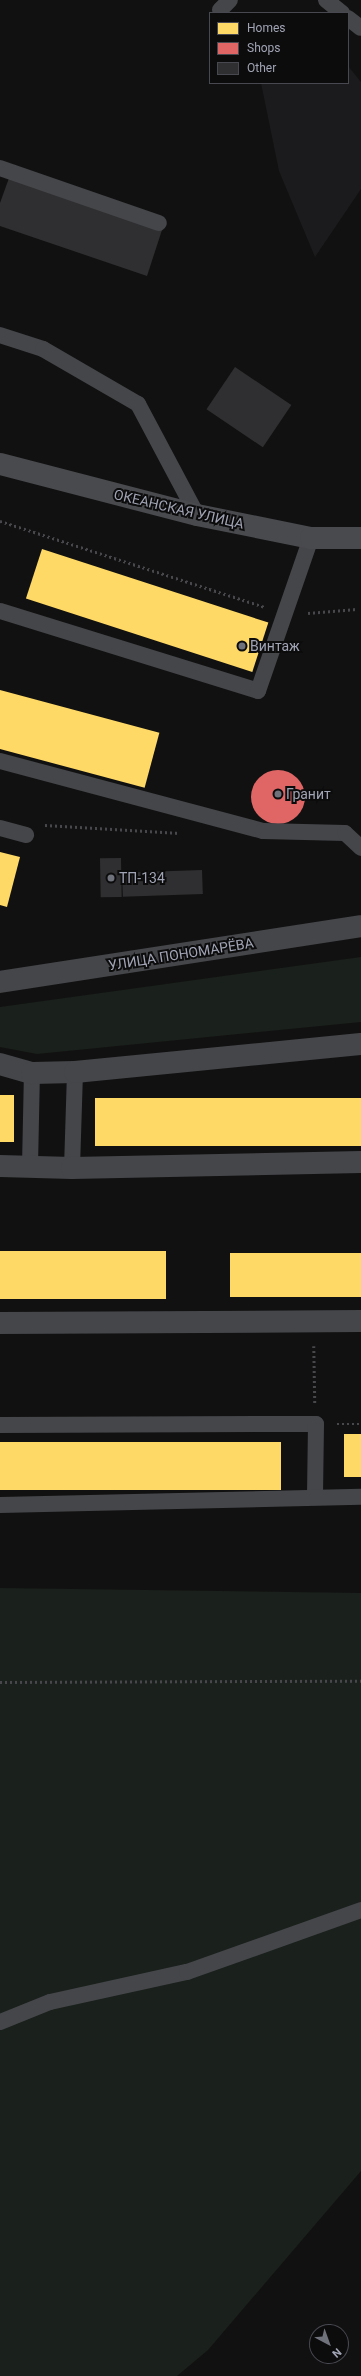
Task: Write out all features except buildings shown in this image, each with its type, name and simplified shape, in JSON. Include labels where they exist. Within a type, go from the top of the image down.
[{"type":"main road","name":"ОКЕАНСКАЯ УЛИЦА","points":[[0,464],[197,515],[311,538],[361,538]]},
{"type":"street","name":"УЛИЦА ПОНОМАРЁВА","points":[[0,982],[361,926]]},
{"type":"street","points":[[0,1064],[32,1073],[75,1072],[361,1044]]},
{"type":"street","points":[[0,1166],[72,1168],[361,1162]]},
{"type":"street","points":[[0,1324],[361,1321]]},
{"type":"lane","points":[[326,0],[341,12]]},
{"type":"lane","points":[[349,19],[361,28]]},
{"type":"lane","points":[[0,168],[159,223]]},
{"type":"lane","points":[[0,335],[43,349],[138,404],[197,515]]},
{"type":"lane","points":[[0,611],[258,691],[311,538]]},
{"type":"lane","points":[[0,761],[263,831],[345,833],[361,848]]},
{"type":"lane","points":[[0,828],[26,835]]},
{"type":"lane","points":[[72,1168],[75,1072]]},
{"type":"lane","points":[[30,1166],[32,1073]]},
{"type":"lane","points":[[0,1425],[316,1424],[315,1497]]},
{"type":"lane","points":[[0,1505],[361,1497]]},
{"type":"lane","points":[[0,2022],[50,2002],[188,1972],[361,1910]]},
{"type":"path","points":[[0,521],[284,614],[357,609]]},
{"type":"path","points":[[26,835],[47,824],[174,834],[188,831]]},
{"type":"path","points":[[313,1321],[316,1424]]},
{"type":"path","points":[[0,1682],[361,1681]]},
{"type":"shaded area","points":[[349,67],[361,82],[361,189],[315,257],[279,171],[261,84],[349,84]]},
{"type":"shaded area","points":[[361,957],[361,1022],[37,1054],[0,1047],[0,1007]]},
{"type":"shaded area","points":[[0,1588],[361,1593],[361,2171],[208,2350],[177,2376],[0,2376]]},
{"type":"place","name":"Винтаж","points":[[242,646]]},
{"type":"place","name":"Гранит","points":[[278,794]]},
{"type":"place","name":"ТП-134","points":[[111,878]]}]
